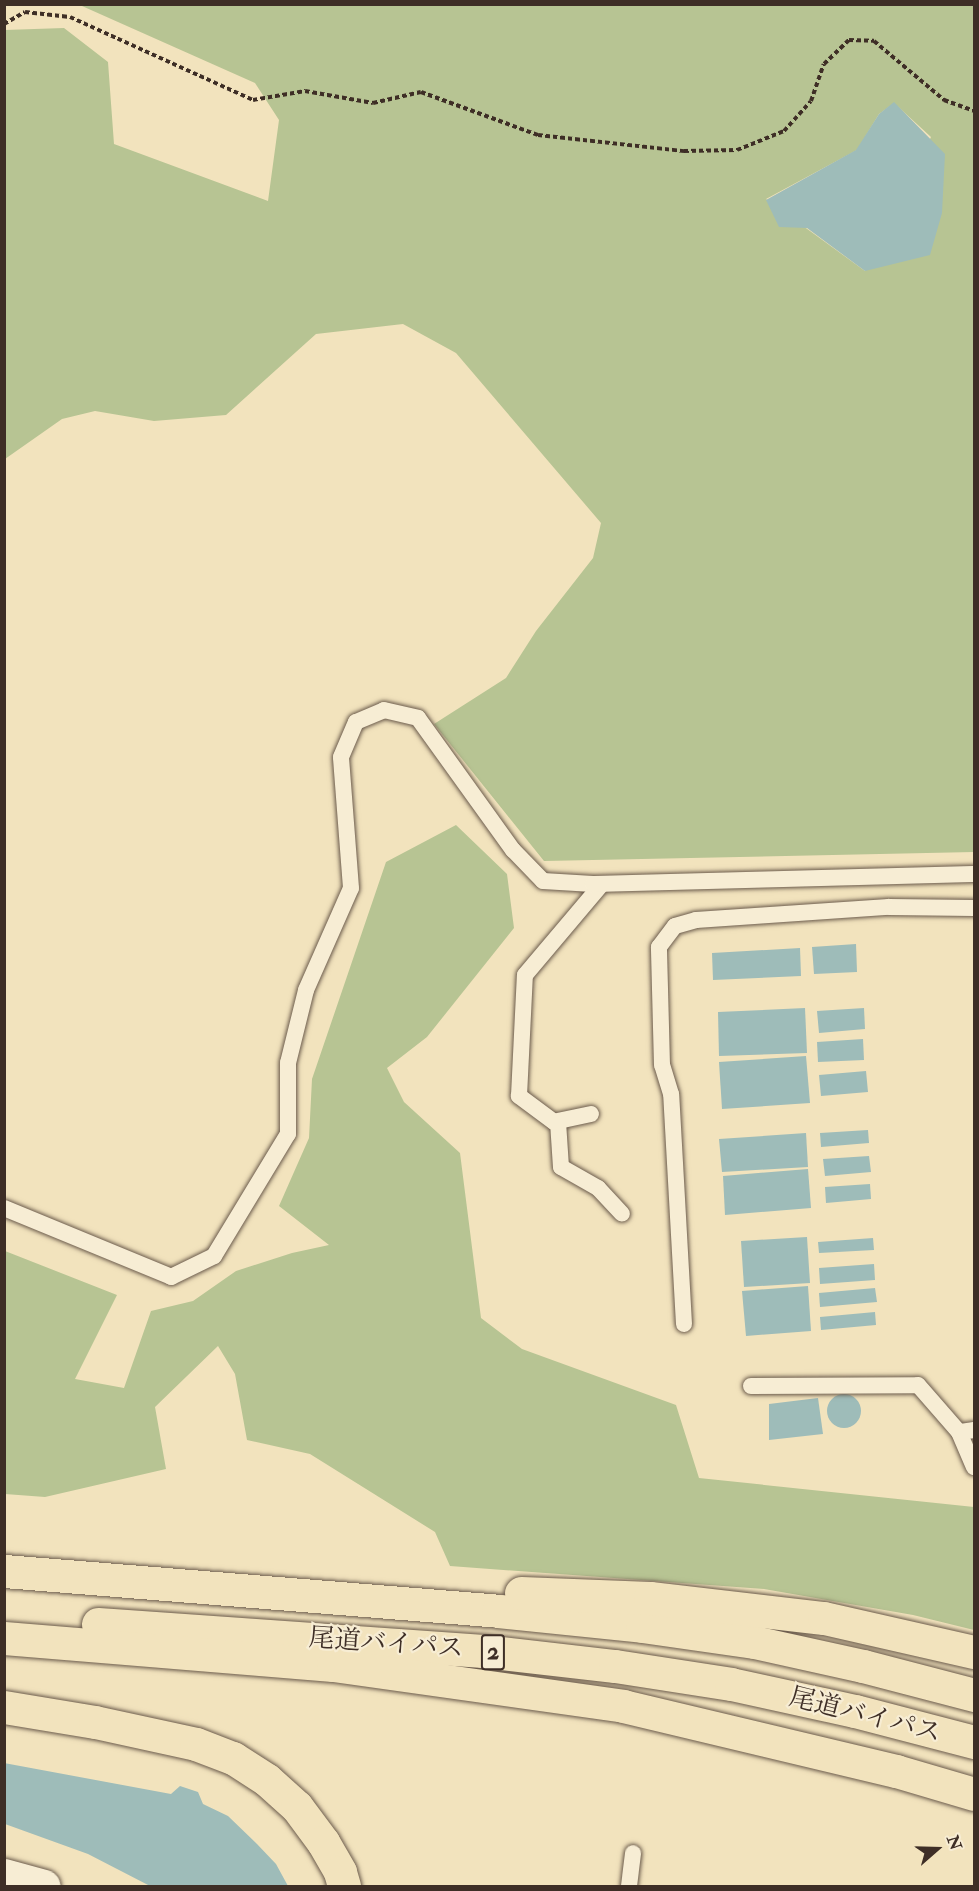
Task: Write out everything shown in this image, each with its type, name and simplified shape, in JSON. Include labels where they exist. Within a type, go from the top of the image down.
[{"type":"highway","name":"尾道バイパス","points":[[4,1571],[498,1611],[642,1626],[754,1642],[863,1666],[975,1695]]},
{"type":"highway","points":[[130,1581],[650,1598],[824,1618],[975,1652]]},
{"type":"highway","name":"尾道バイパス","points":[[4,1615],[78,1623],[483,1651],[615,1666],[731,1684],[855,1711],[975,1743]]},
{"type":"highway","points":[[4,1638],[333,1665],[623,1706],[896,1771],[975,1794]]},
{"type":"highway","points":[[4,1707],[95,1722],[196,1744],[233,1758],[267,1780],[297,1807],[323,1842],[344,1887]]},
{"type":"street","points":[[4,1875],[44,1887]]},
{"type":"lane","points":[[4,1208],[171,1277],[214,1256],[288,1134],[288,1063],[306,990],[351,888],[341,757],[356,722],[384,710],[418,718],[513,850],[543,881],[602,884],[975,874]]},
{"type":"lane","points":[[591,1114],[554,1122],[519,1096],[525,975],[602,884]]},
{"type":"lane","points":[[684,1324],[671,1094],[662,1065],[659,947],[675,926],[696,920],[889,907],[975,908]]},
{"type":"lane","points":[[558,1122],[561,1167],[598,1188],[622,1214]]},
{"type":"lane","points":[[751,1386],[918,1385],[967,1431],[975,1467]]},
{"type":"lane","points":[[629,1887],[633,1853]]},
{"type":"path","points":[[4,24],[25,12],[70,17],[253,100],[305,91],[373,103],[421,93],[538,135],[684,151],[737,150],[783,131],[811,101],[824,64],[849,40],[874,41],[944,100],[975,111]]},
{"type":"green space","points":[[64,5],[974,5],[974,852],[544,861],[434,724],[506,678],[536,631],[593,558],[601,523],[456,353],[403,324],[316,334],[226,415],[154,421],[95,411],[62,419],[5,459],[5,30],[64,28],[108,62],[114,144],[268,201],[279,120],[255,83],[82,6]],"holes":[[[894,103],[931,137],[865,271],[766,199],[857,150],[879,114]]]},
{"type":"green space","points":[[456,825],[507,874],[514,928],[427,1037],[387,1068],[404,1102],[460,1153],[481,1318],[522,1349],[676,1405],[699,1478],[974,1507],[974,1630],[913,1615],[764,1589],[450,1566],[435,1532],[310,1454],[247,1440],[235,1374],[218,1346],[155,1407],[166,1469],[45,1497],[5,1494],[5,1251],[117,1295],[75,1379],[124,1388],[151,1311],[193,1301],[236,1271],[292,1253],[329,1245],[279,1206],[309,1138],[312,1079],[386,862]]},
{"type":"water","points":[[894,102],[945,154],[942,213],[930,255],[865,271],[807,228],[779,227],[766,200],[856,150],[879,114]]},
{"type":"water","points":[[856,944],[857,972],[814,974],[812,947]]},
{"type":"water","points":[[800,948],[801,976],[713,980],[712,953]]},
{"type":"water","points":[[805,1008],[807,1053],[719,1056],[718,1012]]},
{"type":"water","points":[[864,1008],[865,1029],[819,1033],[817,1011]]},
{"type":"water","points":[[863,1039],[864,1060],[818,1062],[817,1042]]},
{"type":"water","points":[[806,1056],[810,1103],[722,1109],[719,1062]]},
{"type":"water","points":[[866,1071],[868,1092],[821,1096],[819,1075]]},
{"type":"water","points":[[868,1130],[869,1143],[821,1147],[820,1133]]},
{"type":"water","points":[[806,1133],[808,1167],[722,1172],[719,1139]]},
{"type":"water","points":[[869,1156],[871,1172],[825,1176],[823,1159]]},
{"type":"water","points":[[808,1169],[811,1208],[725,1215],[723,1176]]},
{"type":"water","points":[[870,1184],[871,1199],[826,1203],[825,1187]]},
{"type":"water","points":[[807,1237],[810,1283],[744,1287],[741,1241]]},
{"type":"water","points":[[873,1238],[874,1250],[819,1253],[818,1242]]},
{"type":"water","points":[[874,1264],[875,1280],[820,1284],[819,1268]]},
{"type":"water","points":[[808,1286],[811,1331],[746,1336],[742,1291]]},
{"type":"water","points":[[875,1288],[877,1302],[820,1307],[819,1293]]},
{"type":"water","points":[[875,1312],[876,1325],[821,1330],[820,1317]]},
{"type":"water","points":[[844,1394],[856,1399],[861,1411],[856,1423],[844,1428],[832,1423],[827,1411],[832,1399]]},
{"type":"water","points":[[818,1398],[823,1434],[769,1440],[769,1404]]},
{"type":"water","points":[[4,1763],[171,1794],[180,1786],[198,1792],[203,1804],[228,1816],[257,1844],[276,1864],[288,1886],[150,1886],[88,1854],[5,1824]]}]
